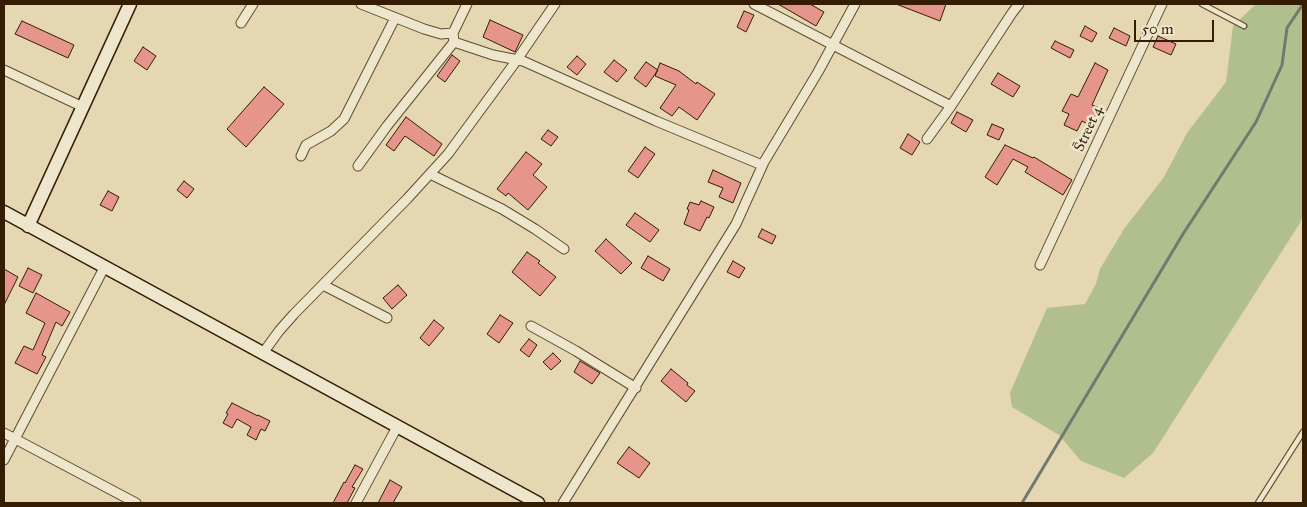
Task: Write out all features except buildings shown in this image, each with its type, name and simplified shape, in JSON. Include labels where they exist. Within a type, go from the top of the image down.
[{"type":"street","points":[[28,226],[130,4]]},
{"type":"street","points":[[240,23],[253,4]]},
{"type":"street","points":[[361,4],[453,38],[492,55],[523,62],[656,121],[762,165]]},
{"type":"street","points":[[358,166],[453,38],[467,4]]},
{"type":"street","points":[[264,352],[279,331],[448,154],[517,61],[555,4]]},
{"type":"street","points":[[754,4],[951,106]]},
{"type":"street","points":[[563,503],[736,224],[762,165],[855,4]]},
{"type":"street","points":[[926,139],[951,106],[1019,4]]},
{"type":"street","name":"S̄treet 4","points":[[1040,265],[1162,4]]},
{"type":"street","points":[[301,156],[306,145],[331,131],[344,120],[395,18]]},
{"type":"street","points":[[4,70],[83,107]]},
{"type":"street","points":[[430,174],[502,209],[564,249]]},
{"type":"street","points":[[4,212],[538,503]]},
{"type":"street","points":[[4,460],[104,268]]},
{"type":"street","points":[[324,284],[387,318]]},
{"type":"street","points":[[531,326],[636,388]]},
{"type":"street","points":[[356,503],[397,427]]},
{"type":"street","points":[[4,433],[136,503]]},
{"type":"lane","points":[[1202,4],[1244,26]]},
{"type":"lane","points":[[1258,503],[1303,432]]},
{"type":"green space","points":[[1256,4],[1303,4],[1303,214],[1300,223],[1153,453],[1124,478],[1081,461],[1059,435],[1012,407],[1010,393],[1047,308],[1085,304],[1096,284],[1100,269],[1124,229],[1164,177],[1187,133],[1226,82],[1233,26]]},
{"type":"waterway","points":[[1022,503],[1183,234],[1256,122],[1282,65],[1287,28],[1303,4]]}]
